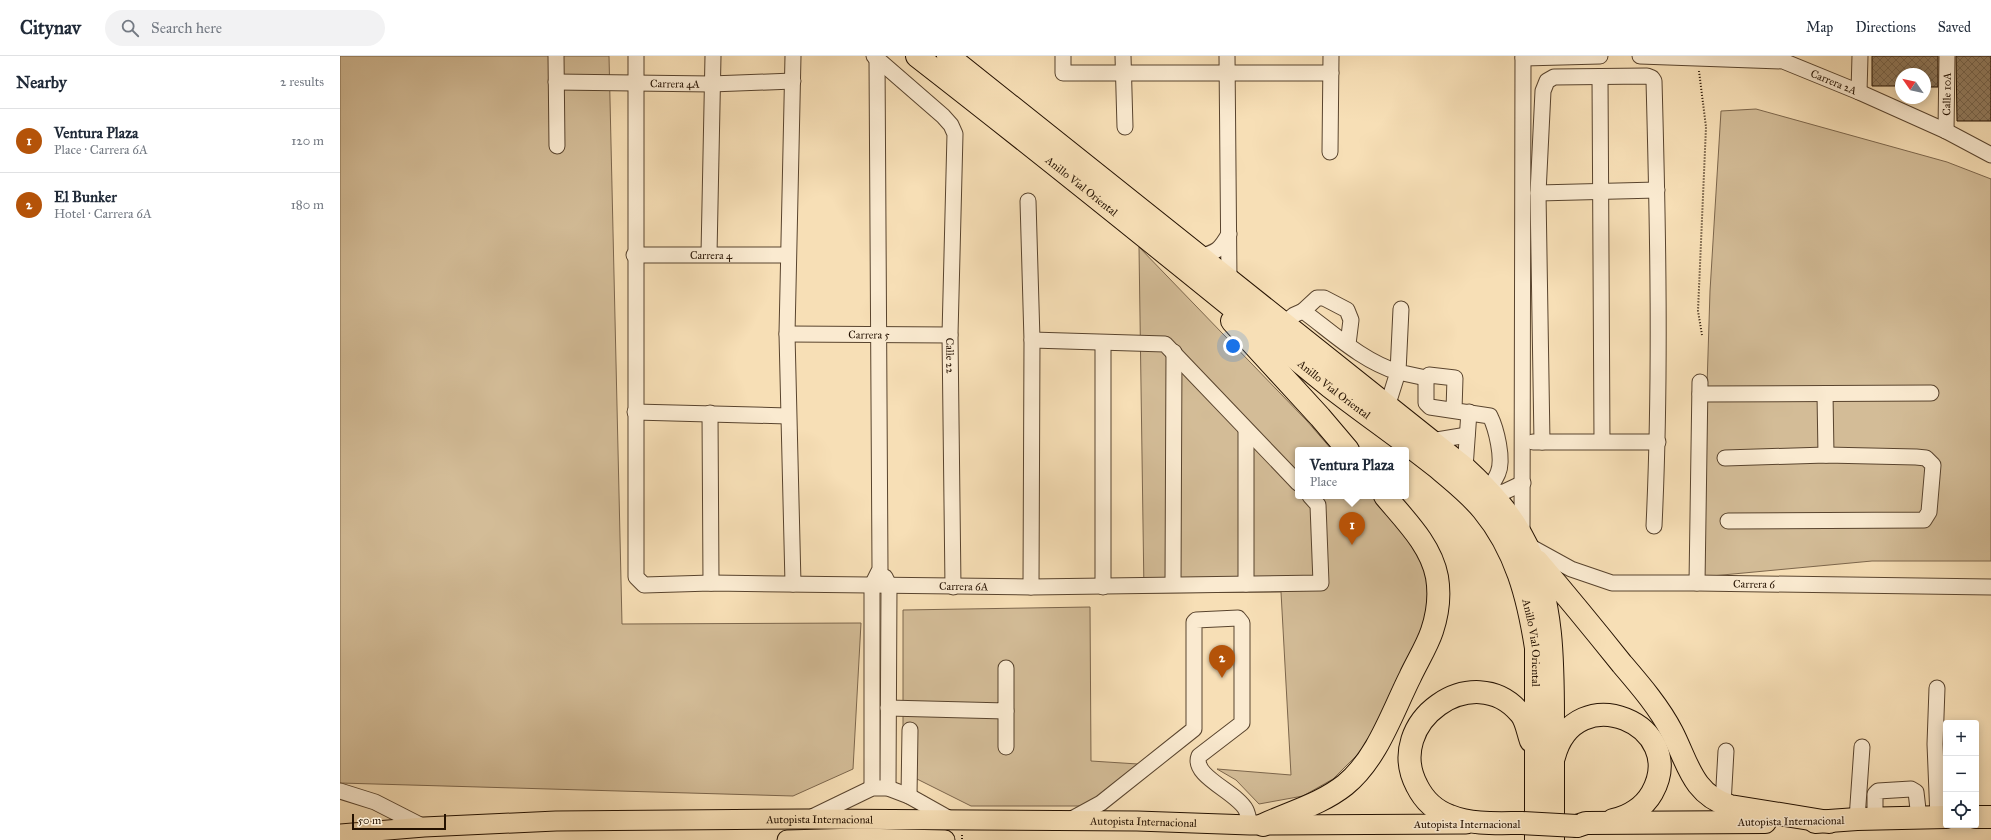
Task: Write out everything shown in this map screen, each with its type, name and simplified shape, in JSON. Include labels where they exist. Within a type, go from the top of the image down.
[{"type":"highway","name":"Anillo Vial Oriental","points":[[917,56],[1199,279],[1334,389],[1436,467],[1474,501],[1503,538],[1517,568],[1527,596],[1536,648],[1544,764],[1553,840]]},
{"type":"highway","name":"Anillo Vial Oriental","points":[[948,56],[1080,159],[1199,257],[1465,468],[1493,485],[1526,545],[1543,593],[1549,628],[1553,692],[1536,840]]},
{"type":"highway","points":[[1199,279],[1212,301],[1320,417],[1345,447]]},
{"type":"highway","points":[[1257,825],[1333,794],[1353,777],[1380,737],[1432,633],[1438,601],[1437,577],[1434,566],[1420,539],[1388,499]]},
{"type":"highway","points":[[1526,545],[1580,610],[1660,712],[1672,732],[1695,781],[1710,796],[1723,804],[1829,822]]},
{"type":"highway","points":[[1497,824],[1453,818],[1440,812],[1426,799],[1416,783],[1411,765],[1411,746],[1417,728],[1428,712],[1452,697],[1471,693],[1490,695],[1507,702],[1522,714],[1544,764],[1556,750],[1566,732],[1591,716],[1611,714],[1630,720],[1639,725],[1652,741],[1656,750],[1659,770],[1657,780],[1649,798],[1642,806],[1625,816],[1581,825]]},
{"type":"highway","points":[[1979,817],[1991,817]]},
{"type":"highway","name":"Autopista Internacional","points":[[1497,824],[1522,823],[1581,825],[1829,822],[1866,818],[1934,818]]},
{"type":"main road","name":"Autopista Internacional","points":[[340,834],[454,825],[556,821],[808,819],[1067,822],[1137,821],[1257,825],[1497,824]]},
{"type":"main road","points":[[400,840],[408,836],[454,825]]},
{"type":"main road","name":"Autopista Internacional","points":[[787,840],[858,838],[945,840]]},
{"type":"street","points":[[556,56],[557,146]]},
{"type":"street","points":[[636,56],[634,84],[635,412],[788,416]]},
{"type":"street","points":[[709,254],[713,56]]},
{"type":"street","points":[[793,584],[787,334],[794,56]]},
{"type":"street","points":[[1063,56],[1063,73],[1331,73]]},
{"type":"street","points":[[1123,56],[1125,127]]},
{"type":"street","points":[[1227,56],[1230,234],[1229,281]]},
{"type":"street","points":[[1330,152],[1332,56]]},
{"type":"street","points":[[1526,545],[1522,442],[1523,57],[1600,56]]},
{"type":"street","name":"Carrera 2A","points":[[1640,56],[1783,58],[1946,131],[1991,155]]},
{"type":"street","points":[[1859,92],[1860,56]]},
{"type":"street","name":"Calle 10A","points":[[1946,131],[1947,56]]},
{"type":"street","points":[[872,788],[872,585],[880,569],[880,334],[876,57]]},
{"type":"street","name":"Calle 22","points":[[876,57],[951,125],[955,134],[950,335],[953,587]]},
{"type":"street","points":[[1542,442],[1538,193],[1543,91],[1547,81],[1554,77],[1647,76],[1652,78],[1654,81],[1657,190],[1658,442],[1654,526]]},
{"type":"street","points":[[1600,77],[1599,192],[1602,441]]},
{"type":"street","name":"Carrera 4A","points":[[556,82],[712,84],[793,81]]},
{"type":"street","points":[[1538,193],[1657,190]]},
{"type":"street","points":[[1028,201],[1032,340],[1031,587]]},
{"type":"street","points":[[1199,257],[1216,253],[1230,234]]},
{"type":"street","name":"Carrera 4","points":[[634,255],[788,255]]},
{"type":"street","points":[[1283,324],[1294,315],[1303,311],[1317,298],[1324,298],[1347,310],[1351,320],[1348,344]]},
{"type":"street","points":[[1388,407],[1398,372],[1401,309]]},
{"type":"street","points":[[1303,311],[1382,367],[1426,378],[1429,375],[1454,378],[1454,410]]},
{"type":"street","name":"Carrera 5","points":[[787,334],[950,335]]},
{"type":"street","points":[[1032,340],[1165,344],[1174,352],[1191,373],[1295,480]]},
{"type":"street","points":[[1103,343],[1103,587]]},
{"type":"street","points":[[1173,584],[1174,352]]},
{"type":"street","points":[[1426,378],[1426,403],[1430,407],[1490,416],[1495,426],[1500,457],[1493,485]]},
{"type":"street","points":[[1698,582],[1700,388],[1825,394],[1931,393]]},
{"type":"street","points":[[1825,394],[1826,456]]},
{"type":"street","name":"Carrera 6A","points":[[635,412],[636,577],[644,585],[711,583],[953,587],[1103,587],[1173,584],[1320,583],[1318,505],[1313,499]]},
{"type":"street","points":[[1465,468],[1469,412]]},
{"type":"street","points":[[710,413],[711,583]]},
{"type":"street","points":[[1246,430],[1246,584]]},
{"type":"street","points":[[1431,441],[1467,435]]},
{"type":"street","points":[[1522,442],[1658,442]]},
{"type":"street","points":[[1725,458],[1826,456],[1926,458],[1933,466],[1929,512],[1924,520],[1913,522],[1728,521]]},
{"type":"street","points":[[1493,485],[1504,492],[1523,477]]},
{"type":"street","points":[[1493,485],[1523,477]]},
{"type":"street","name":"Carrera 6","points":[[1526,545],[1570,569],[1612,583],[1698,582],[1991,587]]},
{"type":"street","points":[[880,569],[889,585],[888,788]]},
{"type":"street","points":[[1067,822],[1101,803],[1194,730],[1194,622],[1196,620],[1238,618],[1242,623],[1242,723],[1199,756],[1197,760],[1199,770],[1237,798],[1257,825]]},
{"type":"street","points":[[1006,668],[1006,747]]},
{"type":"street","points":[[1934,818],[1937,688]]},
{"type":"street","points":[[888,708],[1006,711]]},
{"type":"street","points":[[909,796],[910,730]]},
{"type":"street","points":[[1862,747],[1866,818]]},
{"type":"street","points":[[1723,804],[1726,751]]},
{"type":"street","points":[[808,819],[872,788],[888,788],[909,796],[950,820]]},
{"type":"street","points":[[1866,818],[1875,794],[1878,791],[1910,789],[1916,792],[1934,818]]},
{"type":"street","points":[[340,791],[375,802],[424,827]]},
{"type":"path","points":[[1692,57],[1706,127],[1698,311],[1702,335]]},
{"type":"shaded area","points":[[340,56],[609,56],[622,624],[861,623],[853,769],[793,796],[340,783]]},
{"type":"shaded area","points":[[1756,109],[1947,162],[1991,179],[1991,561],[1872,561],[1701,577],[1710,291],[1721,111]]},
{"type":"shaded area","points":[[1139,247],[1307,421],[1329,447],[1295,447],[1295,499],[1375,499],[1429,564],[1431,613],[1364,748],[1333,779],[1303,796],[1259,804],[1236,780],[1217,769],[1291,775],[1281,592],[1144,593]]},
{"type":"shaded area","points":[[1090,607],[1091,761],[1138,764],[1090,806],[971,806],[903,772],[903,610]]},
{"type":"building","points":[[1872,56],[1938,56],[1938,87],[1931,87],[1931,68],[1895,68],[1895,86],[1872,86]]},
{"type":"building","points":[[1956,56],[1991,56],[1991,121],[1957,121]]},
{"type":"place","name":"Ventura Plaza","points":[[1352,545]]},
{"type":"place","name":"El Bunker","points":[[1222,678]]}]
